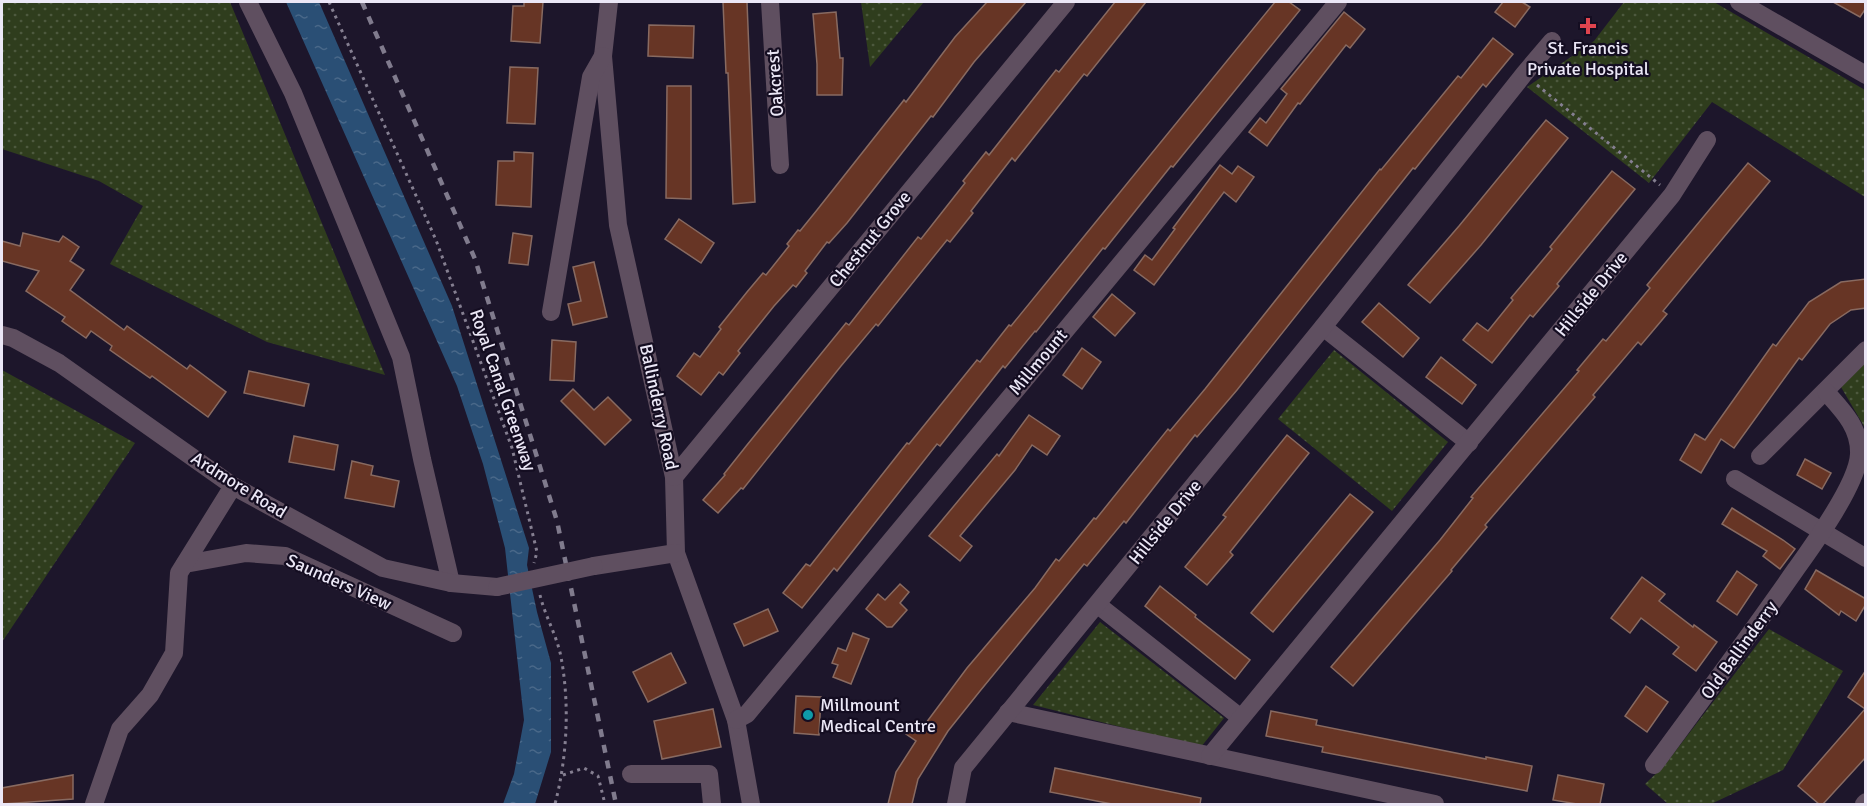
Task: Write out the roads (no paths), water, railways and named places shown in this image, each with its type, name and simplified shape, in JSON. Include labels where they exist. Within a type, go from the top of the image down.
[{"type":"street","points":[[248,2],[293,93],[400,357],[451,583]]},
{"type":"street","name":"Ballinderry Road","points":[[609,2],[603,56],[618,225],[675,477],[676,553],[736,720],[751,804]]},
{"type":"street","name":"Oakcrest","points":[[770,2],[780,165]]},
{"type":"street","name":"Chestnut Grove","points":[[675,477],[1066,2]]},
{"type":"street","name":"Millmount","points":[[736,720],[747,714],[1338,2]]},
{"type":"street","points":[[1739,2],[1760,6],[1866,75]]},
{"type":"street","name":"Hillside Drive","points":[[956,804],[963,768],[1323,327],[1552,41]]},
{"type":"street","points":[[551,312],[591,77],[603,56]]},
{"type":"street","name":"Hillside Drive","points":[[1210,756],[1672,195],[1707,140]]},
{"type":"street","points":[[1323,327],[1469,443]]},
{"type":"street","name":"Ardmore Road","points":[[2,335],[13,338],[59,363],[233,486],[383,568],[451,583],[497,587],[594,566],[676,553]]},
{"type":"street","points":[[1760,456],[1866,350]]},
{"type":"street","name":"Old Ballinderry","points":[[1654,765],[1737,654],[1821,533],[1850,484],[1859,454],[1854,425],[1826,392]]},
{"type":"street","points":[[1734,479],[1866,558]]},
{"type":"street","points":[[94,804],[120,729],[150,695],[174,653],[179,573],[233,486]]},
{"type":"street","name":"Saunders View","points":[[184,564],[246,553],[285,556],[453,633]]},
{"type":"street","points":[[1098,604],[1241,718]]},
{"type":"street","points":[[1008,712],[1435,804]]},
{"type":"street","points":[[631,774],[709,774],[712,804]]},
{"type":"water","points":[[286,2],[319,2],[452,306],[529,548],[527,565],[551,663],[551,752],[535,804],[503,804],[514,774],[524,720],[505,548],[483,464],[457,386]]},
{"type":"railway","points":[[362,2],[475,259],[557,521],[616,804]]},
{"type":"place","name":"St. Francis Private Hospital","points":[[1588,26]]},
{"type":"place","name":"Millmount Medical Centre","points":[[808,715]]}]
